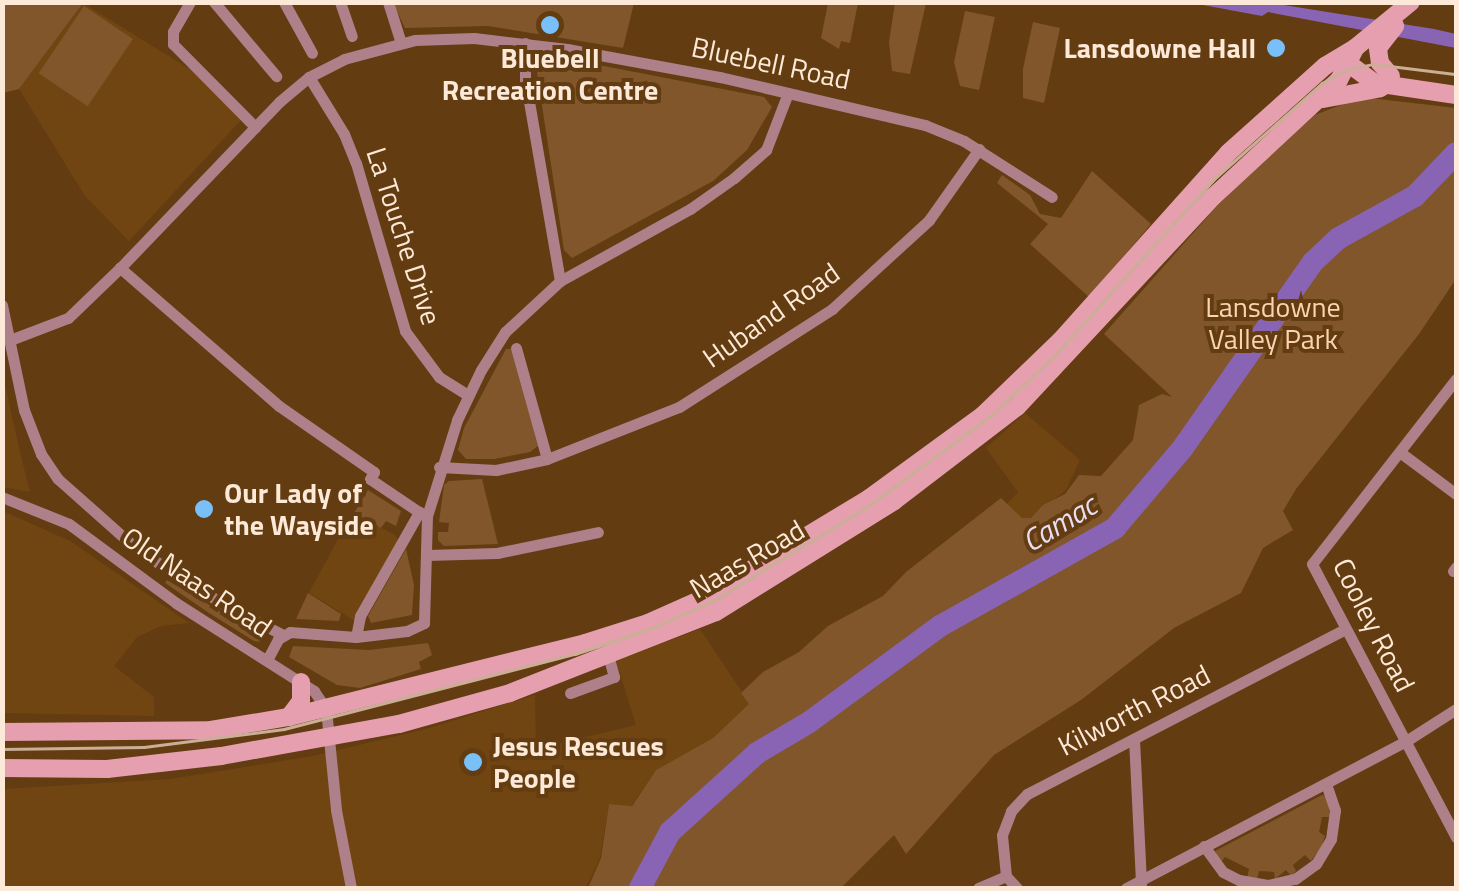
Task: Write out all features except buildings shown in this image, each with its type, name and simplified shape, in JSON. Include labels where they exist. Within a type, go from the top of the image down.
[{"type":"main road","name":"Naas Road","points":[[2,732],[210,730],[289,717],[637,627],[747,575],[831,524],[942,447],[1016,385],[1084,316],[1207,174],[1325,66],[1352,54],[1393,21]]},
{"type":"main road","points":[[1392,82],[1378,60],[1393,21]]},
{"type":"main road","name":"Naas Road","points":[[2,768],[107,769],[330,739],[510,693],[716,612],[787,571],[984,437],[1072,353],[1214,197],[1318,101],[1352,54]]},
{"type":"main road","points":[[1352,54],[1369,80],[1456,95]]},
{"type":"main road","points":[[1318,101],[1392,82]]},
{"type":"main road","points":[[289,717],[300,701],[301,682]]},
{"type":"street","points":[[190,2],[173,32],[174,44],[255,127]]},
{"type":"street","points":[[214,2],[276,76]]},
{"type":"street","points":[[284,2],[312,53]]},
{"type":"street","points":[[340,2],[352,36]]},
{"type":"street","points":[[388,2],[401,43]]},
{"type":"street","name":"Bluebell Road","points":[[10,340],[68,318],[255,127],[309,78],[344,59],[401,43],[474,38],[525,43],[905,118],[979,149],[1052,197]]},
{"type":"street","points":[[525,43],[526,79],[560,281]]},
{"type":"street","name":"La Touche Drive","points":[[309,78],[344,134],[356,164],[405,330],[439,377],[468,396]]},
{"type":"street","points":[[356,637],[358,621],[423,514],[468,396],[505,332],[560,281],[690,209],[734,178],[766,150],[788,93]]},
{"type":"street","name":"Huband Road","points":[[439,467],[496,470],[547,459],[680,407],[832,309],[929,220],[979,149]]},
{"type":"street","points":[[120,268],[279,406],[374,472],[370,480],[423,514]]},
{"type":"street","points":[[2,305],[24,410],[50,468],[98,519],[163,567],[283,635],[356,637],[420,629],[424,623],[427,556],[423,514]]},
{"type":"street","points":[[516,348],[547,459]]},
{"type":"street","name":"Cooley Road","points":[[1456,379],[1335,537],[1313,557],[1312,564],[1456,837]]},
{"type":"street","points":[[1401,453],[1456,494]]},
{"type":"street","name":"Old Naas Road","points":[[2,498],[69,524],[150,584],[301,682],[326,709]]},
{"type":"street","points":[[427,556],[496,553],[598,532]]},
{"type":"street","points":[[150,584],[163,567]]},
{"type":"street","name":"Kilworth Road","points":[[1006,876],[1002,834],[1018,802],[1345,629]]},
{"type":"street","points":[[267,660],[283,635]]},
{"type":"street","points":[[570,693],[614,677],[608,655]]},
{"type":"street","points":[[326,709],[338,822],[351,888]]},
{"type":"street","points":[[1126,888],[1141,884],[1204,846],[1406,741],[1456,709]]},
{"type":"street","points":[[1134,739],[1141,884]]},
{"type":"street","points":[[1204,846],[1223,872],[1239,880],[1268,885],[1294,879],[1316,864],[1331,839],[1335,810],[1326,784]]},
{"type":"street","points":[[978,888],[1006,876],[1017,888]]},
{"type":"shaded area","points":[[83,3],[196,73],[241,120],[129,241],[85,196],[19,89]]},
{"type":"shaded area","points":[[1192,3],[1271,3],[1434,29],[1456,34],[1456,48],[1268,12],[1262,16]]},
{"type":"shaded area","points":[[3,375],[19,448],[30,492],[3,487]]},
{"type":"shaded area","points":[[1025,413],[1080,460],[1066,490],[1025,523],[1005,506],[1018,492],[986,448]]},
{"type":"shaded area","points":[[3,511],[70,541],[189,623],[161,626],[137,637],[114,666],[154,697],[154,716],[3,713]]},
{"type":"shaded area","points":[[352,513],[395,535],[401,545],[355,621],[309,593]]},
{"type":"shaded area","points":[[700,629],[750,704],[713,738],[656,770],[631,806],[609,804],[600,858],[586,888],[3,888],[3,789],[170,779],[313,756],[426,729],[535,695],[536,749],[636,725],[616,661]]},
{"type":"green space","points":[[3,2],[83,3],[19,89],[3,93]]},
{"type":"green space","name":"Bluebell Recreation Centre","points":[[393,3],[634,3],[623,48],[488,26],[405,28]]},
{"type":"green space","points":[[828,3],[858,3],[850,43],[841,41],[839,49],[821,38]]},
{"type":"green space","points":[[895,3],[926,3],[910,74],[892,71],[889,42]]},
{"type":"green space","points":[[84,6],[133,39],[88,106],[39,73]]},
{"type":"green space","points":[[965,11],[995,17],[979,90],[960,86],[954,62]]},
{"type":"green space","points":[[1033,22],[1060,28],[1044,103],[1023,98],[1023,69]]},
{"type":"green space","points":[[542,54],[764,97],[772,107],[747,150],[713,181],[572,258],[564,250],[536,66]]},
{"type":"green space","name":"Lansdowne Valley Park","points":[[1361,97],[1456,108],[1456,279],[1419,334],[1296,489],[1283,511],[1293,530],[1263,548],[1241,593],[1174,628],[1081,700],[994,755],[906,854],[894,835],[841,888],[588,888],[601,858],[609,804],[632,806],[656,770],[713,738],[749,704],[741,693],[763,672],[799,652],[828,626],[883,596],[906,572],[1001,498],[1022,518],[1031,518],[1043,505],[1065,494],[1079,475],[1101,476],[1133,440],[1139,405],[1162,394],[1172,397],[1104,334],[1217,206],[1279,146],[1315,115]]},
{"type":"green space","points":[[1092,171],[1151,224],[1089,297],[1030,244],[1048,224],[997,183],[1002,175],[1030,195],[1040,214],[1061,218]]},
{"type":"green space","points":[[506,349],[511,349],[538,446],[530,452],[494,459],[466,459],[458,450],[464,428]]},
{"type":"green space","points":[[482,479],[498,544],[444,546],[438,540],[438,532],[448,532],[449,523],[439,522],[444,485],[449,481]]},
{"type":"green space","points":[[368,490],[401,511],[396,526],[386,521],[381,528],[354,513]]},
{"type":"green space","points":[[406,549],[414,585],[412,615],[371,623],[368,616]]},
{"type":"green space","points":[[167,580],[262,636],[262,642],[209,613],[165,583]]},
{"type":"green space","points":[[308,593],[341,614],[339,621],[296,619]]},
{"type":"green space","points":[[428,643],[432,655],[419,662],[421,669],[360,688],[337,685],[289,657],[293,646],[369,650]]},
{"type":"green space","points":[[1322,795],[1328,797],[1330,817],[1322,817],[1319,832],[1325,836],[1321,848],[1311,861],[1305,855],[1293,865],[1296,871],[1291,876],[1286,870],[1275,879],[1274,872],[1259,871],[1257,880],[1247,878],[1249,869],[1225,857],[1220,863],[1215,851]]},
{"type":"waterway","name":"Camac","points":[[640,888],[670,832],[757,753],[808,723],[940,626],[1115,528],[1182,449],[1313,262],[1339,238],[1415,196],[1456,153]]},
{"type":"tram line","points":[[2,749],[144,747],[284,729],[575,654],[655,627],[713,601],[867,507],[992,415],[1054,356],[1212,181],[1322,83],[1345,70],[1374,64],[1456,74]]},
{"type":"place","name":"Bluebell Recreation Centre","points":[[550,25]]},
{"type":"place","name":"Lansdowne Hall","points":[[1276,48]]},
{"type":"place","name":"Our Lady of the Wayside","points":[[204,509]]},
{"type":"place","name":"Jesus Rescues People","points":[[473,762]]}]
